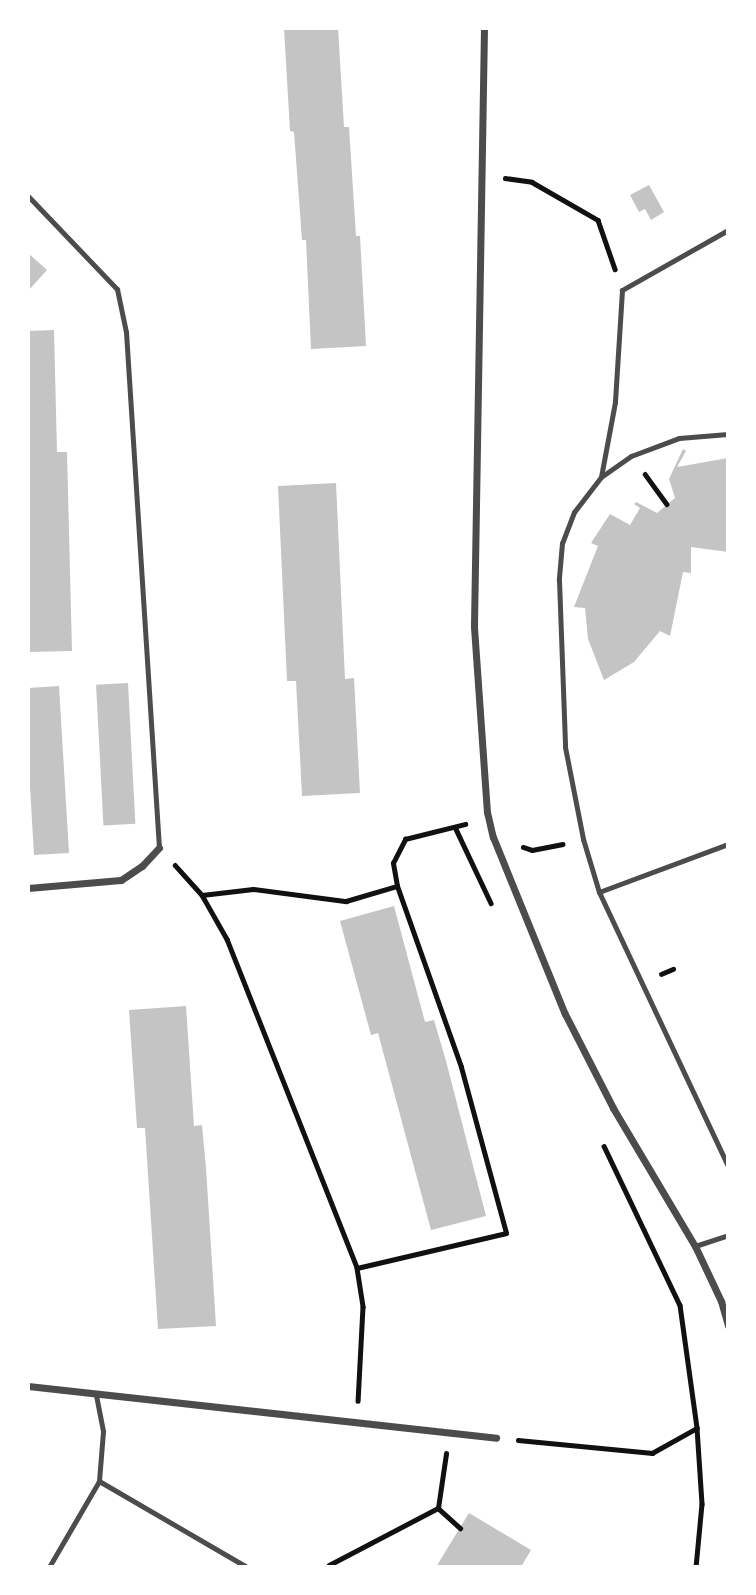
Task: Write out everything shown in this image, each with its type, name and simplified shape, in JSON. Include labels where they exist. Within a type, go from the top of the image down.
[{"type":"street","points":[[484,28],[474,628],[487,812],[493,837],[565,1014],[613,1108],[695,1246],[721,1301],[728,1326]]},
{"type":"street","points":[[28,888],[121,880],[142,866],[159,848]]},
{"type":"street","points":[[28,1386],[496,1438]]},
{"type":"lane","points":[[28,196],[117,289],[126,332],[159,848]]},
{"type":"lane","points":[[601,477],[615,402],[622,290],[728,230]]},
{"type":"lane","points":[[728,434],[679,438],[631,456],[601,477],[574,512],[562,543],[559,580],[565,747],[583,839],[599,892],[725,1152],[728,1166]]},
{"type":"lane","points":[[599,892],[728,844]]},
{"type":"lane","points":[[695,1246],[728,1235]]},
{"type":"lane","points":[[49,1567],[99,1481],[103,1431],[96,1394]]},
{"type":"lane","points":[[99,1481],[247,1567]]},
{"type":"path","points":[[483,174],[532,181],[598,219],[622,290]]},
{"type":"path","points":[[631,456],[667,504]]},
{"type":"path","points":[[357,1268],[506,1233],[461,1067],[397,886],[393,863],[405,839],[456,828],[497,916]]},
{"type":"path","points":[[493,837],[532,850],[583,839]]},
{"type":"path","points":[[159,848],[202,895],[227,939],[357,1268],[363,1307],[356,1423]]},
{"type":"path","points":[[202,895],[253,889],[346,901],[397,886]]},
{"type":"path","points":[[603,1142],[680,1305],[697,1428],[702,1504],[696,1567]]},
{"type":"path","points":[[496,1438],[652,1453],[697,1428]]},
{"type":"path","points":[[438,1508],[449,1434]]},
{"type":"path","points":[[438,1508],[460,1528]]},
{"type":"path","points":[[329,1565],[438,1508]]},
{"type":"building","points":[[284,28],[338,28],[344,127],[349,127],[356,236],[360,236],[366,346],[311,349],[306,240],[302,240],[294,132],[290,131]]},
{"type":"building","points":[[649,185],[664,212],[651,220],[645,209],[639,212],[630,195]]},
{"type":"building","points":[[28,253],[47,270],[28,291]]},
{"type":"building","points":[[54,330],[57,452],[67,452],[72,651],[28,652],[28,331]]},
{"type":"building","points":[[683,449],[686,451],[677,467],[728,458],[728,552],[691,547],[691,573],[683,572],[670,636],[660,631],[634,662],[604,680],[588,639],[585,608],[574,607],[598,546],[591,543],[610,514],[630,525],[640,508],[634,504],[636,502],[657,513],[675,498],[669,479]]},
{"type":"building","points":[[336,483],[345,679],[354,678],[360,793],[302,796],[296,681],[287,681],[278,486]]},
{"type":"building","points":[[128,683],[135,824],[103,825],[96,685]]},
{"type":"building","points":[[59,686],[69,853],[34,855],[28,752],[28,688]]},
{"type":"building","points":[[394,906],[425,1022],[434,1020],[486,1216],[431,1230],[378,1033],[371,1035],[340,921]]},
{"type":"building","points":[[186,1006],[194,1126],[202,1125],[216,1326],[158,1329],[145,1128],[137,1128],[129,1010]]},
{"type":"building","points":[[469,1513],[531,1550],[521,1567],[436,1567]]}]
